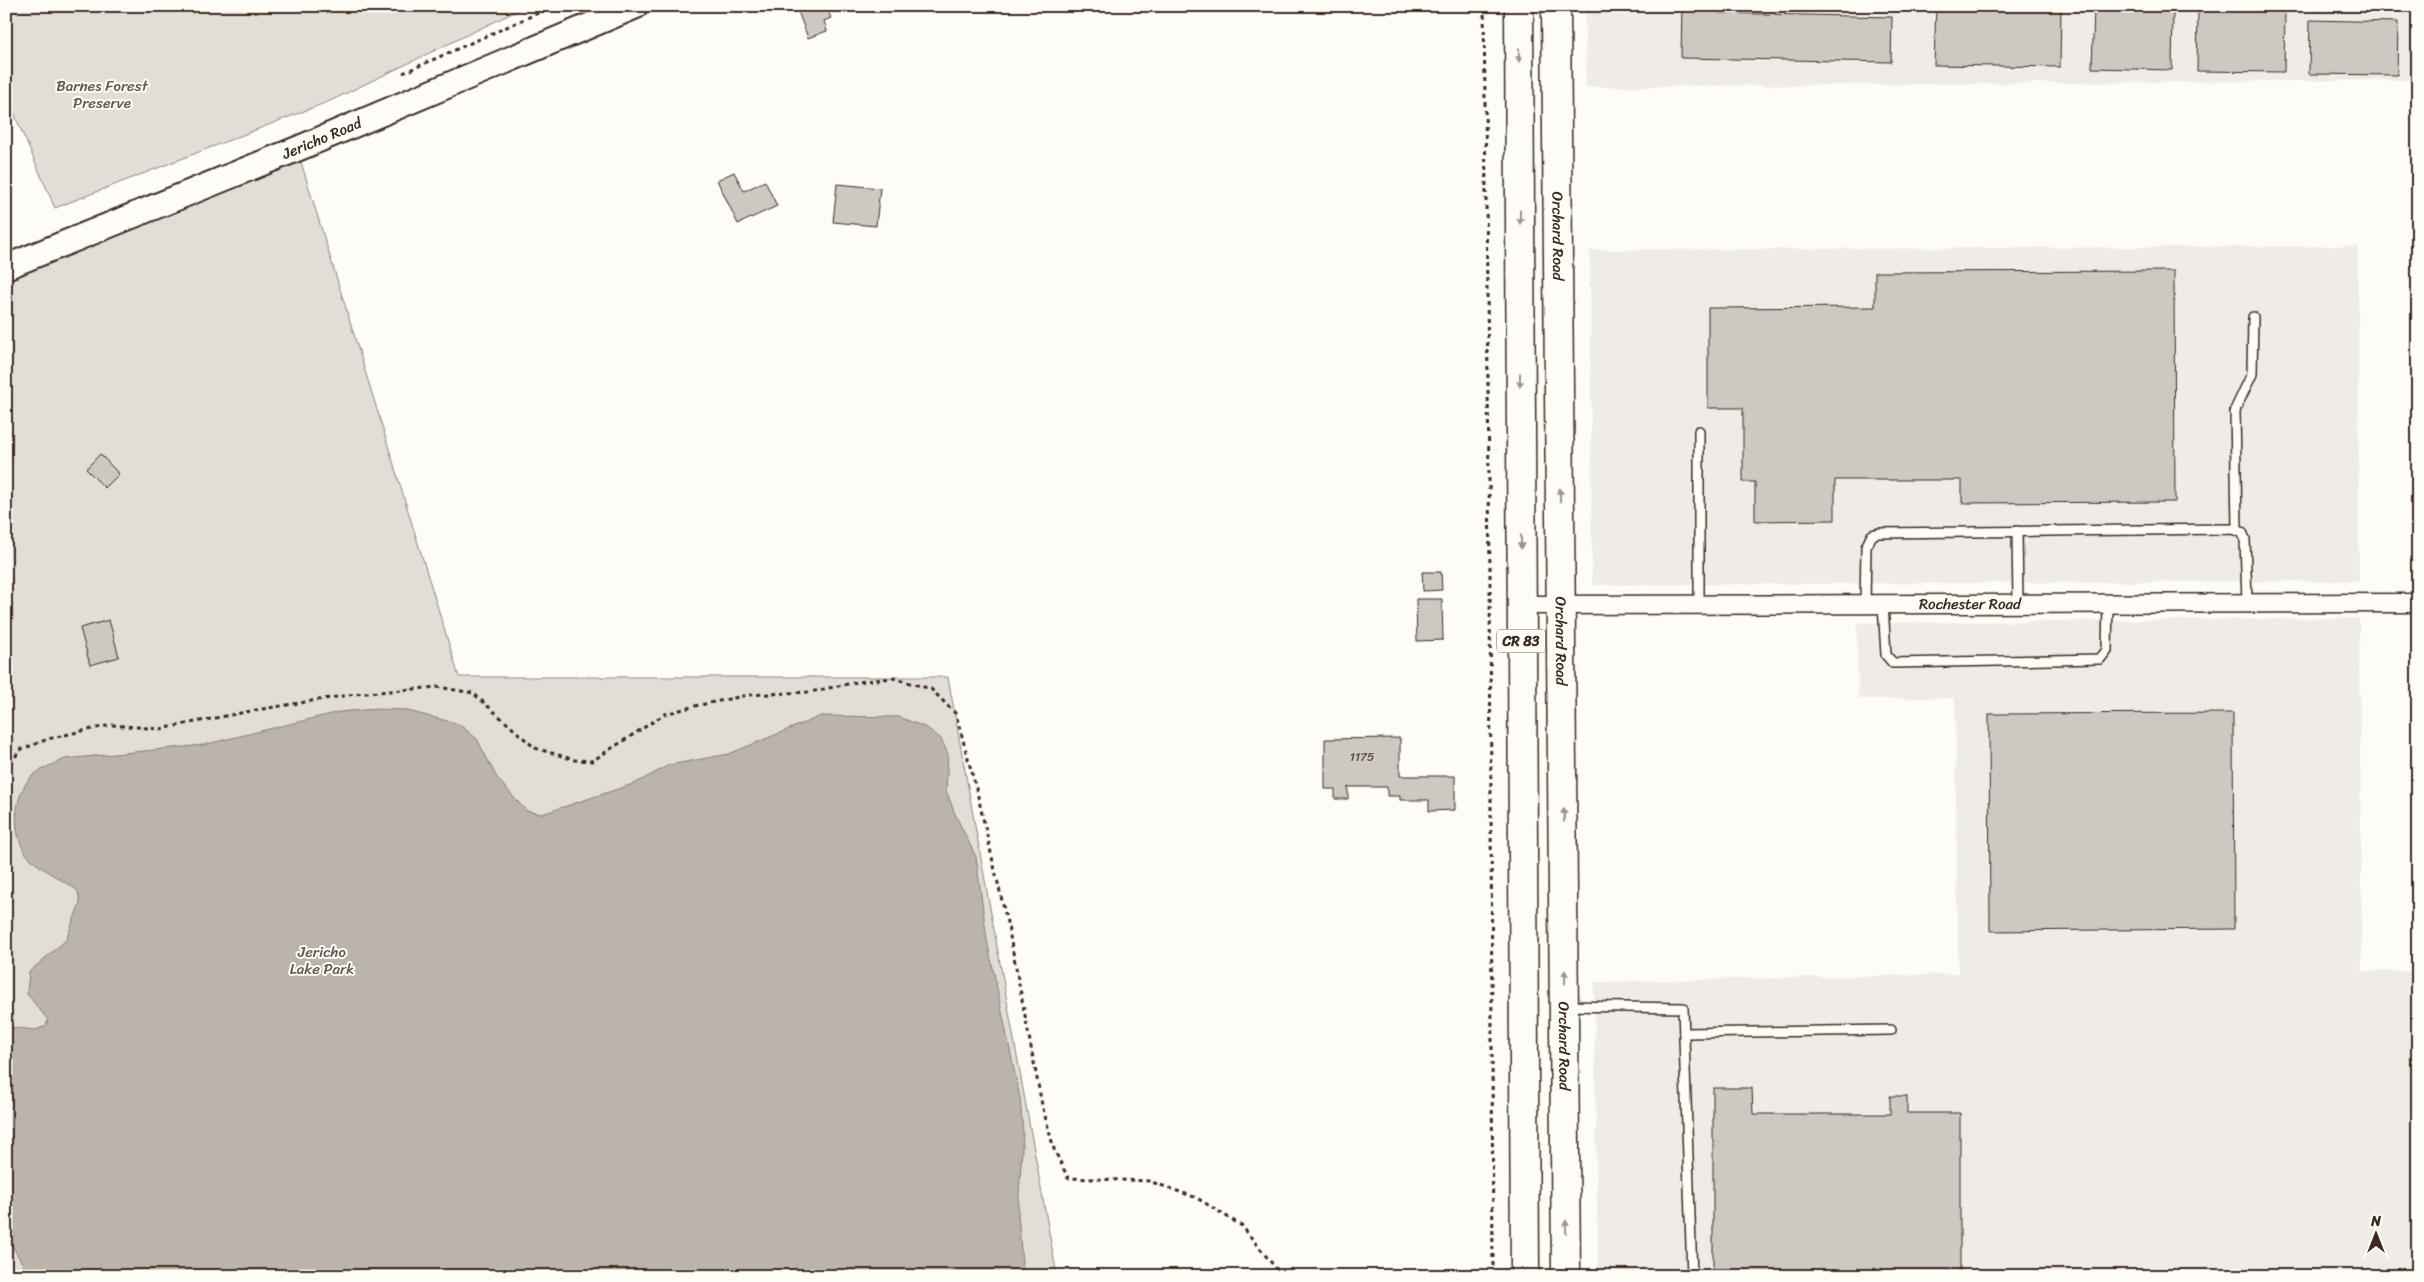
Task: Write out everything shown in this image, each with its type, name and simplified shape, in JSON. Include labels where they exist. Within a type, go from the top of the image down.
[{"type":"main road","name":"Jericho Road","points":[[6,267],[298,149],[636,6]]},
{"type":"main road","name":"CR 83","points":[[1519,6],[1525,1276]]},
{"type":"main road","name":"Orchard Road","points":[[1556,6],[1566,1006],[1566,1276]]},
{"type":"street","name":"Rochester Road","points":[[1521,605],[2418,603]]},
{"type":"lane","points":[[2237,529],[2235,410],[2252,374],[2253,316]]},
{"type":"lane","points":[[1699,431],[1699,605]]},
{"type":"lane","points":[[1865,604],[1866,547],[1872,535],[1879,533],[2237,529],[2242,532],[2245,539],[2247,603]]},
{"type":"lane","points":[[2017,531],[2018,604]]},
{"type":"lane","points":[[1883,604],[1886,655],[1893,663],[2100,659],[2107,650],[2108,604]]},
{"type":"lane","points":[[1566,1006],[1683,1008],[1692,1276]]},
{"type":"lane","points":[[1684,1033],[1891,1030]]},
{"type":"path","points":[[403,73],[554,6]]},
{"type":"path","points":[[1484,6],[1492,814],[1493,1276]]},
{"type":"path","points":[[6,770],[20,750],[48,738],[112,725],[160,729],[256,710],[355,694],[438,686],[473,693],[535,748],[575,760],[592,761],[665,714],[695,706],[748,695],[810,692],[857,682],[893,678],[931,689],[956,714],[977,792],[1009,931],[1042,1105],[1054,1150],[1068,1178],[1150,1181],[1197,1198],[1242,1226],[1282,1276]]},
{"type":"shaded area","points":[[1585,6],[2418,6],[2418,80],[1586,87]]},
{"type":"shaded area","points":[[2358,246],[2359,581],[1592,585],[1590,250]]},
{"type":"shaded area","points":[[2359,618],[2362,971],[2418,971],[2418,1276],[1598,1276],[1594,982],[1958,974],[1955,698],[1858,699],[1857,623]]},
{"type":"shaded area","name":"Jericho Lake Park","points":[[376,709],[404,710],[459,724],[477,739],[497,778],[518,802],[527,811],[542,814],[636,783],[669,765],[729,754],[821,716],[899,717],[927,728],[941,739],[948,754],[946,790],[955,814],[976,857],[987,940],[1020,1098],[1023,1132],[1018,1213],[1023,1276],[598,1276],[593,1271],[567,1276],[26,1276],[24,1266],[11,1244],[7,1221],[6,1027],[36,1030],[46,1026],[48,1020],[27,994],[29,972],[66,940],[80,903],[78,891],[39,866],[28,856],[23,848],[19,838],[16,816],[25,785],[31,777],[65,759],[203,745],[339,712]]},
{"type":"green space","name":"Barnes Forest Preserve","points":[[6,6],[527,6],[330,101],[55,208],[6,95]]},
{"type":"green space","name":"Jericho Lake Park","points":[[297,149],[459,677],[948,677],[1057,1276],[6,1276],[6,267]]},
{"type":"building","points":[[796,6],[826,6],[831,18],[824,21],[827,31],[808,38]]},
{"type":"building","points":[[1682,6],[1718,6],[1718,13],[1892,17],[1891,62],[1681,58]]},
{"type":"building","points":[[1936,6],[2061,6],[2060,67],[1934,65]]},
{"type":"building","points":[[2198,8],[2285,10],[2284,72],[2197,71]]},
{"type":"building","points":[[2094,9],[2173,11],[2172,70],[2092,68]]},
{"type":"building","points":[[2310,20],[2398,22],[2397,75],[2309,74]]},
{"type":"building","points":[[734,172],[744,191],[765,181],[777,206],[738,224],[717,180]]},
{"type":"building","points":[[837,184],[880,188],[876,226],[833,222]]},
{"type":"building","points":[[2174,271],[2175,502],[1962,503],[1962,480],[1835,480],[1835,520],[1755,521],[1755,482],[1743,482],[1743,408],[1708,408],[1708,308],[1875,307],[1875,272]]},
{"type":"building","points":[[100,454],[119,474],[105,488],[86,469]]},
{"type":"building","points":[[1422,572],[1441,572],[1442,590],[1423,591]]},
{"type":"building","points":[[1416,599],[1442,599],[1443,640],[1417,641]]},
{"type":"building","points":[[109,620],[119,657],[90,665],[80,628]]},
{"type":"building","points":[[2233,713],[2234,929],[1990,931],[1989,714]]},
{"type":"building","points":[[1400,738],[1400,776],[1455,776],[1455,810],[1429,811],[1429,800],[1400,800],[1400,796],[1387,796],[1387,787],[1348,787],[1348,799],[1335,799],[1335,789],[1325,789],[1325,739]]},
{"type":"building","points":[[1713,1088],[1752,1088],[1753,1114],[1890,1114],[1890,1096],[1907,1096],[1907,1113],[1960,1113],[1960,1276],[1713,1276]]}]
